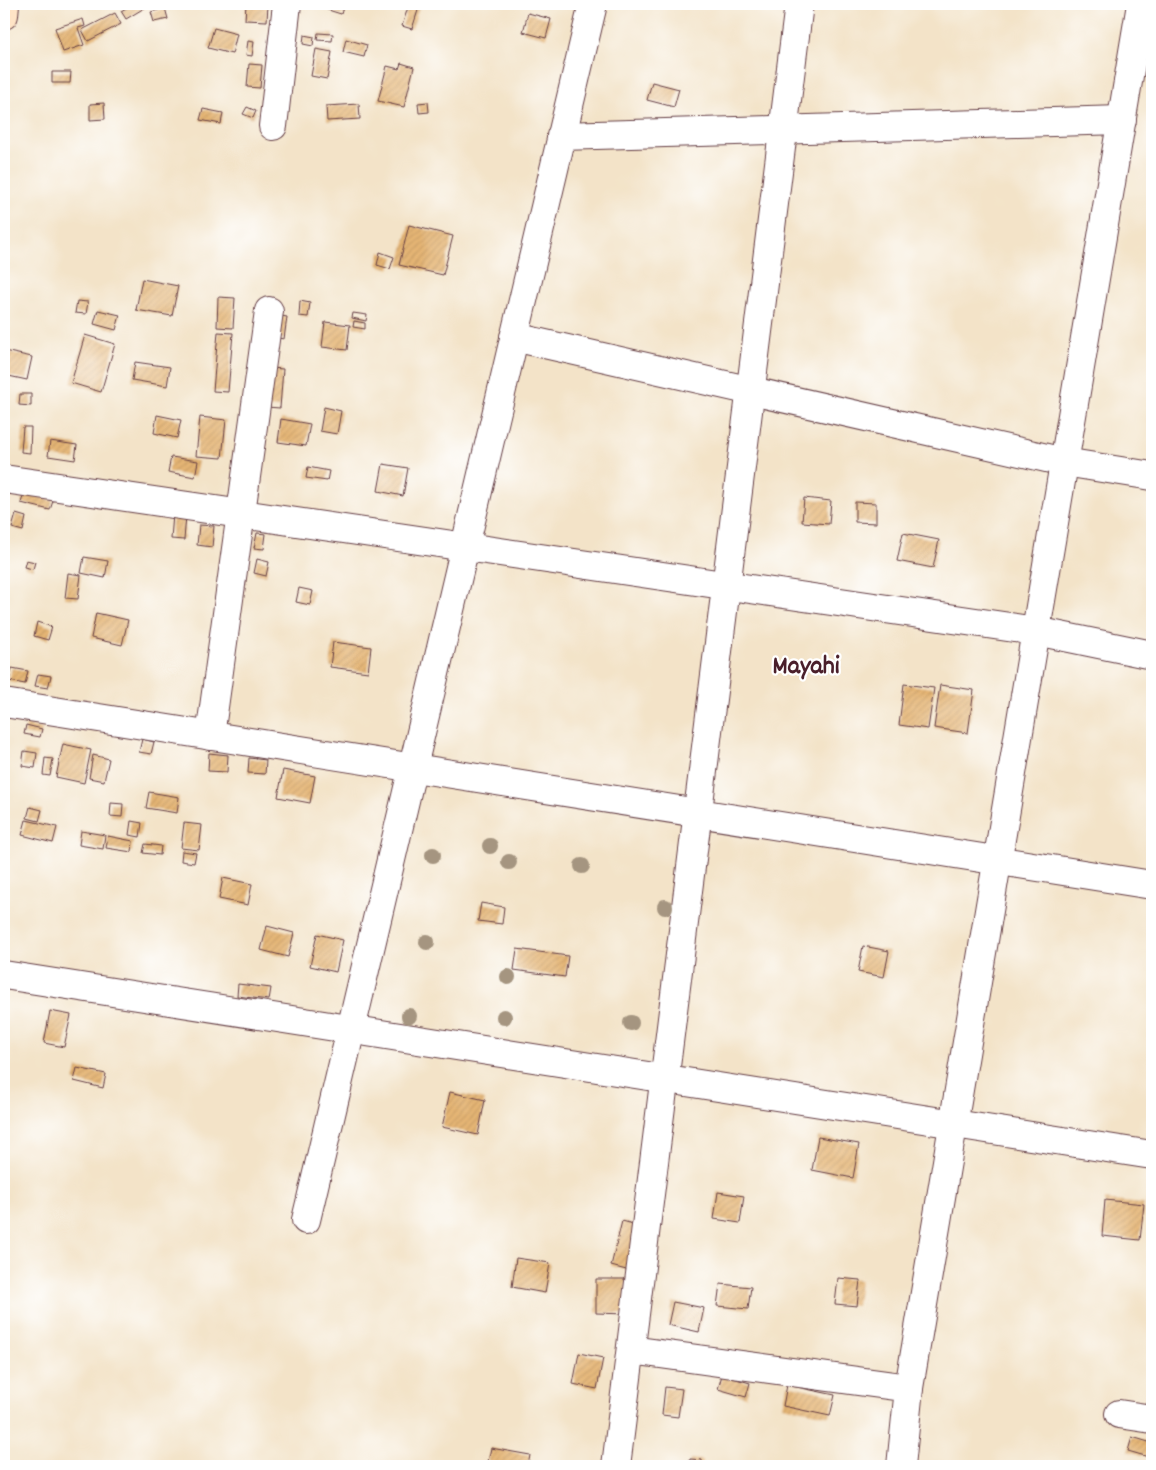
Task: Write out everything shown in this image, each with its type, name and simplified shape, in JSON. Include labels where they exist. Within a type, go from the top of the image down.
[{"type":"street","points":[[4,15],[6,4]]},
{"type":"street","points":[[273,126],[287,4]]},
{"type":"street","points":[[306,1220],[593,4]]},
{"type":"street","points":[[616,1466],[799,4]]},
{"type":"street","points":[[901,1466],[909,1388],[1141,4]]},
{"type":"street","points":[[561,136],[1122,120]]},
{"type":"street","points":[[210,736],[269,311]]},
{"type":"street","points":[[514,337],[1064,462],[1152,476]]},
{"type":"street","points":[[4,479],[1036,631],[1152,655]]},
{"type":"street","points":[[4,703],[1152,885]]},
{"type":"street","points":[[4,975],[1152,1155]]},
{"type":"street","points":[[631,1350],[909,1388]]},
{"type":"street","points":[[1119,1414],[1152,1419]]},
{"type":"building","points":[[133,4],[151,4],[126,19],[121,11]]},
{"type":"building","points":[[246,4],[268,4],[267,21],[245,20]]},
{"type":"building","points":[[327,4],[344,4],[341,14],[325,9]]},
{"type":"building","points":[[409,4],[420,4],[412,29],[402,26]]},
{"type":"building","points":[[165,8],[168,19],[154,22],[151,12]]},
{"type":"building","points":[[115,13],[121,24],[88,41],[82,30]]},
{"type":"building","points":[[528,13],[551,19],[546,38],[523,32]]},
{"type":"building","points":[[83,19],[85,26],[78,28],[84,45],[63,52],[55,28]]},
{"type":"building","points":[[214,28],[237,34],[232,54],[208,48]]},
{"type":"building","points":[[318,33],[333,34],[332,41],[317,40]]},
{"type":"building","points":[[304,35],[314,37],[313,46],[303,44]]},
{"type":"building","points":[[346,39],[367,45],[364,57],[343,52]]},
{"type":"building","points":[[248,41],[254,42],[252,56],[246,55]]},
{"type":"building","points":[[316,49],[332,52],[327,79],[311,76]]},
{"type":"building","points":[[401,63],[414,67],[404,107],[378,101],[387,66],[399,69]]},
{"type":"building","points":[[249,64],[262,65],[260,88],[247,87]]},
{"type":"building","points":[[52,72],[71,72],[70,83],[52,83]]},
{"type":"building","points":[[652,82],[679,89],[674,107],[647,100]]},
{"type":"building","points":[[428,102],[429,112],[419,113],[418,103]]},
{"type":"building","points":[[104,103],[105,119],[90,120],[90,104]]},
{"type":"building","points":[[359,104],[360,119],[327,121],[326,106]]},
{"type":"building","points":[[247,107],[256,111],[253,118],[243,114]]},
{"type":"building","points":[[203,109],[223,113],[221,124],[200,120]]},
{"type":"building","points":[[409,225],[453,236],[443,275],[399,265]]},
{"type":"building","points":[[380,252],[394,257],[390,269],[377,265]]},
{"type":"building","points":[[142,279],[178,286],[172,316],[136,310]]},
{"type":"building","points":[[218,297],[235,298],[233,328],[217,327]]},
{"type":"building","points":[[77,301],[88,302],[86,314],[75,313]]},
{"type":"building","points":[[300,301],[310,303],[308,317],[299,316]]},
{"type":"building","points":[[98,310],[120,315],[116,330],[94,324]]},
{"type":"building","points":[[353,313],[367,315],[366,321],[352,318]]},
{"type":"building","points":[[275,315],[287,317],[284,339],[272,337]]},
{"type":"building","points":[[354,321],[365,323],[365,329],[353,327]]},
{"type":"building","points":[[325,322],[350,325],[347,350],[322,347]]},
{"type":"building","points":[[218,332],[233,333],[228,392],[213,391]]},
{"type":"building","points":[[85,335],[115,344],[101,392],[71,383]]},
{"type":"building","points":[[4,351],[32,357],[27,380],[4,375]]},
{"type":"building","points":[[135,362],[170,367],[167,386],[132,380]]},
{"type":"building","points":[[270,368],[283,369],[280,408],[266,407]]},
{"type":"building","points":[[20,394],[31,394],[31,406],[19,405]]},
{"type":"building","points":[[324,407],[341,411],[337,434],[320,431]]},
{"type":"building","points":[[157,415],[181,420],[177,438],[154,433]]},
{"type":"building","points":[[200,417],[226,420],[222,458],[196,456]]},
{"type":"building","points":[[281,419],[310,424],[306,446],[278,442]]},
{"type":"building","points":[[23,427],[31,427],[30,453],[21,452]]},
{"type":"building","points":[[50,441],[77,445],[75,460],[48,456]]},
{"type":"building","points":[[171,457],[198,461],[195,477],[168,472]]},
{"type":"building","points":[[383,464],[408,468],[403,496],[378,491]]},
{"type":"building","points":[[308,467],[329,471],[327,481],[306,478]]},
{"type":"building","points":[[24,493],[53,501],[50,510],[21,503]]},
{"type":"building","points":[[804,498],[831,501],[829,524],[802,522]]},
{"type":"building","points":[[855,502],[876,503],[876,523],[855,522]]},
{"type":"building","points":[[16,514],[26,517],[23,531],[12,528]]},
{"type":"building","points":[[173,514],[186,515],[184,540],[171,539]]},
{"type":"building","points":[[199,525],[214,526],[212,547],[197,545]]},
{"type":"building","points":[[257,533],[266,534],[264,549],[254,548]]},
{"type":"building","points":[[903,533],[939,540],[933,568],[897,561]]},
{"type":"building","points":[[84,557],[108,561],[105,578],[81,573]]},
{"type":"building","points":[[257,559],[269,562],[266,576],[254,573]]},
{"type":"building","points":[[26,560],[35,562],[33,569],[24,567]]},
{"type":"building","points":[[68,573],[81,575],[78,599],[65,598]]},
{"type":"building","points":[[299,588],[313,591],[310,605],[296,602]]},
{"type":"building","points":[[96,613],[128,620],[122,645],[91,638]]},
{"type":"building","points":[[37,622],[52,627],[48,640],[34,636]]},
{"type":"building","points":[[333,642],[371,647],[368,672],[330,667]]},
{"type":"building","points":[[12,668],[28,671],[25,684],[9,681]]},
{"type":"building","points":[[38,674],[51,676],[48,688],[35,686]]},
{"type":"building","points":[[904,684],[934,688],[928,729],[899,725]]},
{"type":"building","points":[[940,685],[974,690],[968,733],[934,728]]},
{"type":"building","points":[[26,725],[42,729],[40,737],[24,734]]},
{"type":"building","points":[[142,739],[154,742],[151,754],[139,752]]},
{"type":"building","points":[[63,744],[91,750],[84,783],[56,777]]},
{"type":"building","points":[[24,751],[37,753],[35,768],[22,766]]},
{"type":"building","points":[[209,753],[228,755],[227,772],[208,771]]},
{"type":"building","points":[[93,755],[109,759],[104,781],[89,778]]},
{"type":"building","points":[[45,758],[53,759],[50,776],[43,775]]},
{"type":"building","points":[[249,758],[266,760],[265,774],[248,773]]},
{"type":"building","points":[[283,770],[315,776],[310,803],[278,797]]},
{"type":"building","points":[[149,792],[179,797],[177,813],[146,808]]},
{"type":"building","points":[[111,803],[123,804],[122,817],[110,816]]},
{"type":"building","points":[[30,807],[42,810],[39,821],[27,818]]},
{"type":"building","points":[[26,820],[57,827],[53,843],[22,835]]},
{"type":"building","points":[[131,821],[142,823],[140,837],[129,835]]},
{"type":"building","points":[[184,823],[202,825],[199,850],[181,848]]},
{"type":"building","points":[[81,831],[105,835],[103,849],[79,845]]},
{"type":"building","points":[[108,836],[133,841],[132,852],[106,848]]},
{"type":"building","points":[[145,844],[161,846],[160,855],[143,853]]},
{"type":"building","points":[[182,851],[196,853],[194,863],[181,861]]},
{"type":"building","points":[[223,878],[252,884],[248,905],[219,899]]},
{"type":"building","points":[[481,903],[504,907],[502,924],[478,921]]},
{"type":"building","points":[[267,926],[294,933],[288,957],[261,950]]},
{"type":"building","points":[[317,934],[343,940],[336,972],[310,966]]},
{"type":"building","points":[[863,946],[889,951],[884,977],[858,972]]},
{"type":"building","points":[[517,949],[568,956],[565,977],[514,970]]},
{"type":"building","points":[[238,984],[271,988],[269,1000],[237,996]]},
{"type":"building","points":[[50,1011],[71,1015],[64,1047],[44,1043]]},
{"type":"building","points":[[77,1068],[106,1074],[103,1088],[74,1081]]},
{"type":"building","points":[[450,1092],[485,1100],[478,1135],[442,1127]]},
{"type":"building","points":[[818,1137],[859,1144],[853,1178],[812,1170]]},
{"type":"building","points":[[718,1192],[744,1196],[740,1223],[714,1219]]},
{"type":"building","points":[[1105,1200],[1144,1204],[1140,1240],[1102,1236]]},
{"type":"building","points":[[622,1221],[645,1227],[634,1272],[611,1266]]},
{"type":"building","points":[[516,1258],[550,1263],[545,1293],[512,1287]]},
{"type":"building","points":[[838,1278],[860,1280],[857,1306],[835,1304]]},
{"type":"building","points":[[596,1279],[626,1279],[626,1314],[596,1313]]},
{"type":"building","points":[[720,1284],[751,1287],[748,1309],[717,1306]]},
{"type":"building","points":[[673,1302],[704,1308],[699,1332],[668,1325]]},
{"type":"building","points":[[579,1353],[603,1358],[597,1389],[573,1384]]},
{"type":"building","points":[[722,1375],[750,1383],[746,1397],[718,1389]]},
{"type":"building","points":[[787,1385],[835,1395],[830,1416],[783,1406]]},
{"type":"building","points":[[665,1387],[682,1389],[678,1417],[662,1415]]},
{"type":"building","points":[[1132,1437],[1152,1443],[1152,1458],[1128,1451]]},
{"type":"building","points":[[491,1448],[530,1455],[528,1466],[487,1466]]},
{"type":"building","points":[[690,1459],[702,1460],[702,1466],[689,1466]]},
{"type":"district","name":"Mayahi","points":[[806,667]]}]
